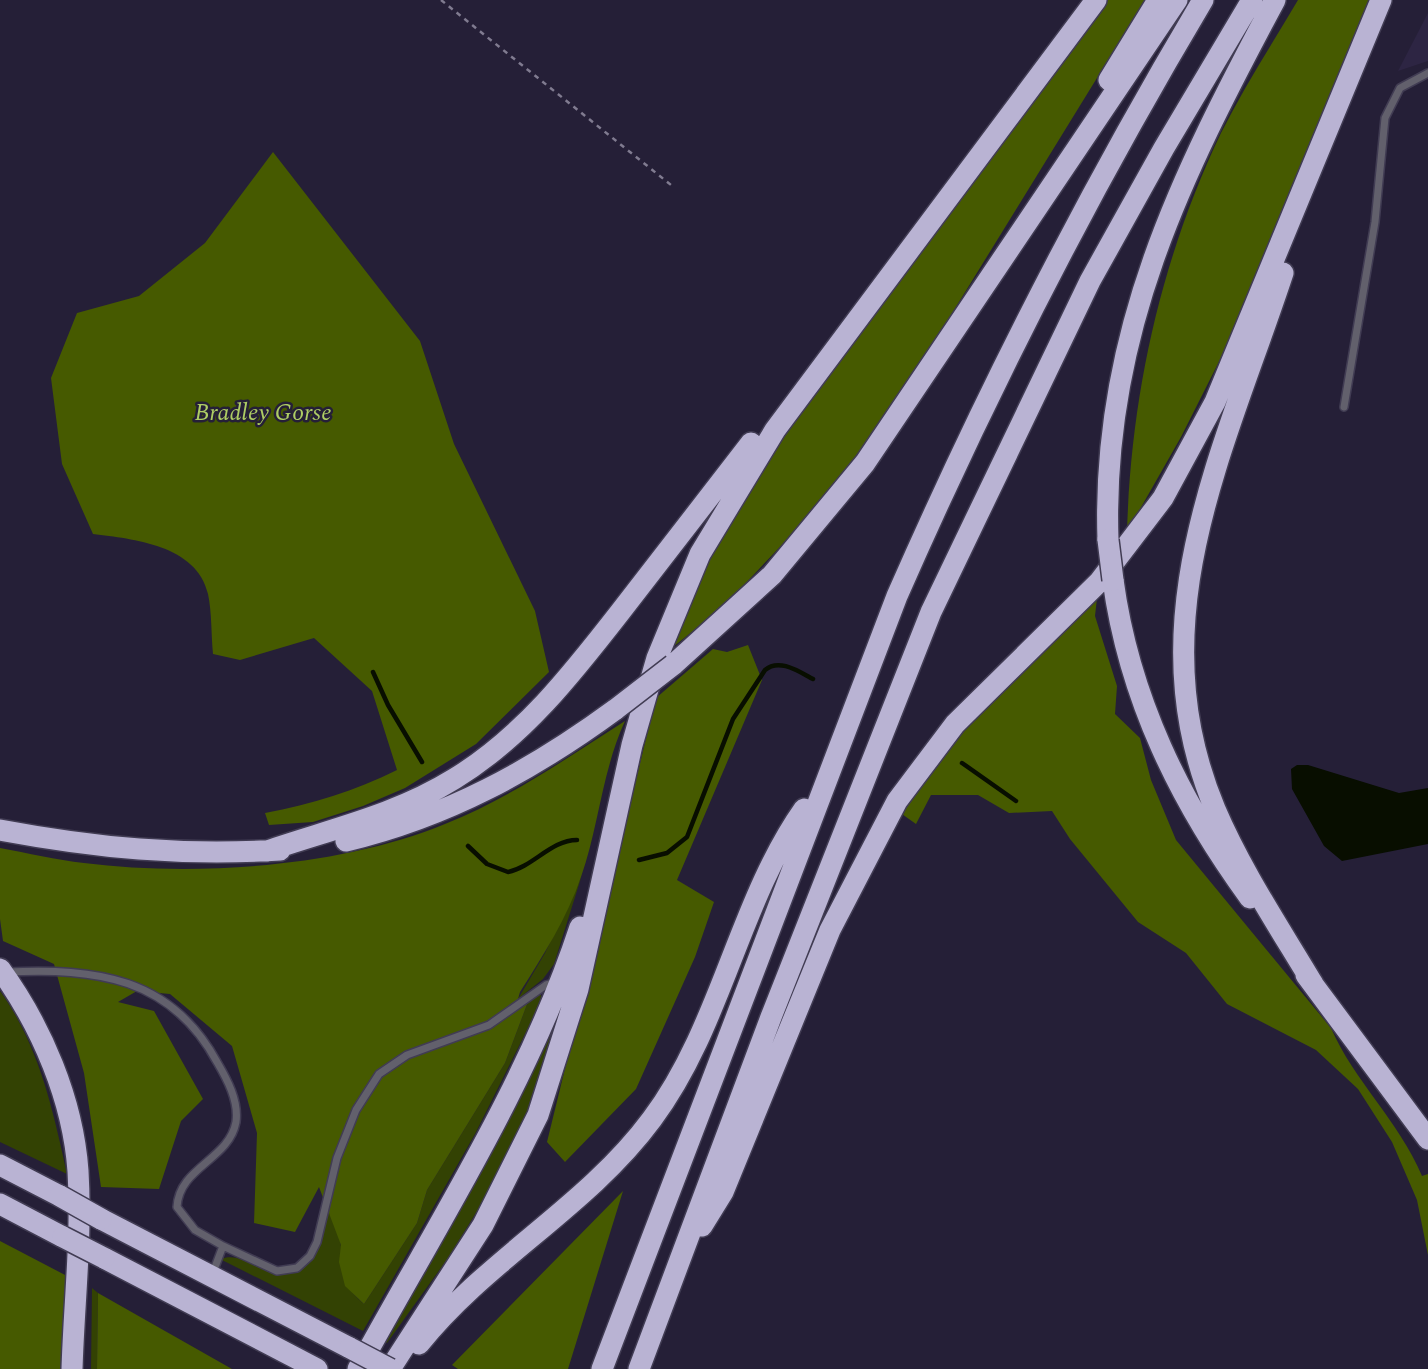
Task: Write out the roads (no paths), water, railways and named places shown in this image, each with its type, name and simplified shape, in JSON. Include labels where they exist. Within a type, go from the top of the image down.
[{"type":"highway","points":[[0,1165],[390,1369],[483,1225],[538,1115],[578,989],[615,818],[657,658],[700,554],[748,470],[837,345],[1096,0]]},
{"type":"highway","points":[[1043,197],[1047,182],[1158,0]]},
{"type":"highway","points":[[0,831],[143,852],[206,855],[310,849],[348,841],[456,806],[543,760],[616,709],[673,665],[772,575],[835,503],[901,413],[1177,0]]},
{"type":"highway","points":[[602,1369],[681,1156],[792,873],[823,783],[897,596],[1006,356],[1126,130],[1203,0]]},
{"type":"highway","points":[[639,1369],[771,1017],[931,612],[1090,281],[1164,148],[1252,0]]},
{"type":"highway","points":[[1275,0],[1180,190],[1138,298],[1124,353],[1108,449],[1108,540],[1113,580],[1129,665],[1160,747],[1212,844],[1428,1139]]},
{"type":"highway","points":[[676,1270],[723,1192],[830,930],[880,829],[936,746],[985,693],[1099,582],[1163,498],[1215,401],[1381,0]]},
{"type":"highway","points":[[1302,193],[1285,267],[1199,525],[1188,575],[1183,651],[1186,709],[1214,807],[1254,884],[1313,984]]},
{"type":"highway","points":[[267,851],[394,810],[453,780],[517,732],[575,669],[765,426],[837,345]]},
{"type":"highway","points":[[402,1369],[419,1343],[463,1294],[598,1181],[653,1119],[687,1062],[773,865],[799,817],[823,783]]},
{"type":"highway","points":[[358,1369],[506,1104],[561,981],[615,818]]},
{"type":"highway","points":[[1,971],[30,1016],[46,1050],[72,1134],[78,1170],[79,1223],[72,1369]]},
{"type":"highway","points":[[0,1204],[317,1369]]},
{"type":"highway","points":[[203,1309],[288,1369]]},
{"type":"lane","points":[[1345,407],[1375,222],[1385,118],[1401,88],[1428,73]]},
{"type":"lane","points":[[1,971],[41,971],[128,982],[158,995],[195,1028],[231,1091],[236,1122],[224,1147],[184,1184],[177,1207],[195,1230],[277,1271],[288,1271],[304,1263],[317,1242],[337,1158],[356,1110],[379,1073],[407,1055],[483,1028],[546,985],[561,981]]},
{"type":"lane","points":[[212,1275],[223,1246]]},
{"type":"waterway","points":[[639,860],[667,853],[687,837],[733,719],[765,670],[782,665],[813,679]]},
{"type":"waterway","points":[[373,672],[388,705],[422,762]]},
{"type":"waterway","points":[[962,763],[1016,801]]},
{"type":"waterway","points":[[468,846],[487,864],[508,872],[526,865],[559,844],[577,840]]},
{"type":"park label","name":"Bradley Gorse","points":[[263,413]]}]
